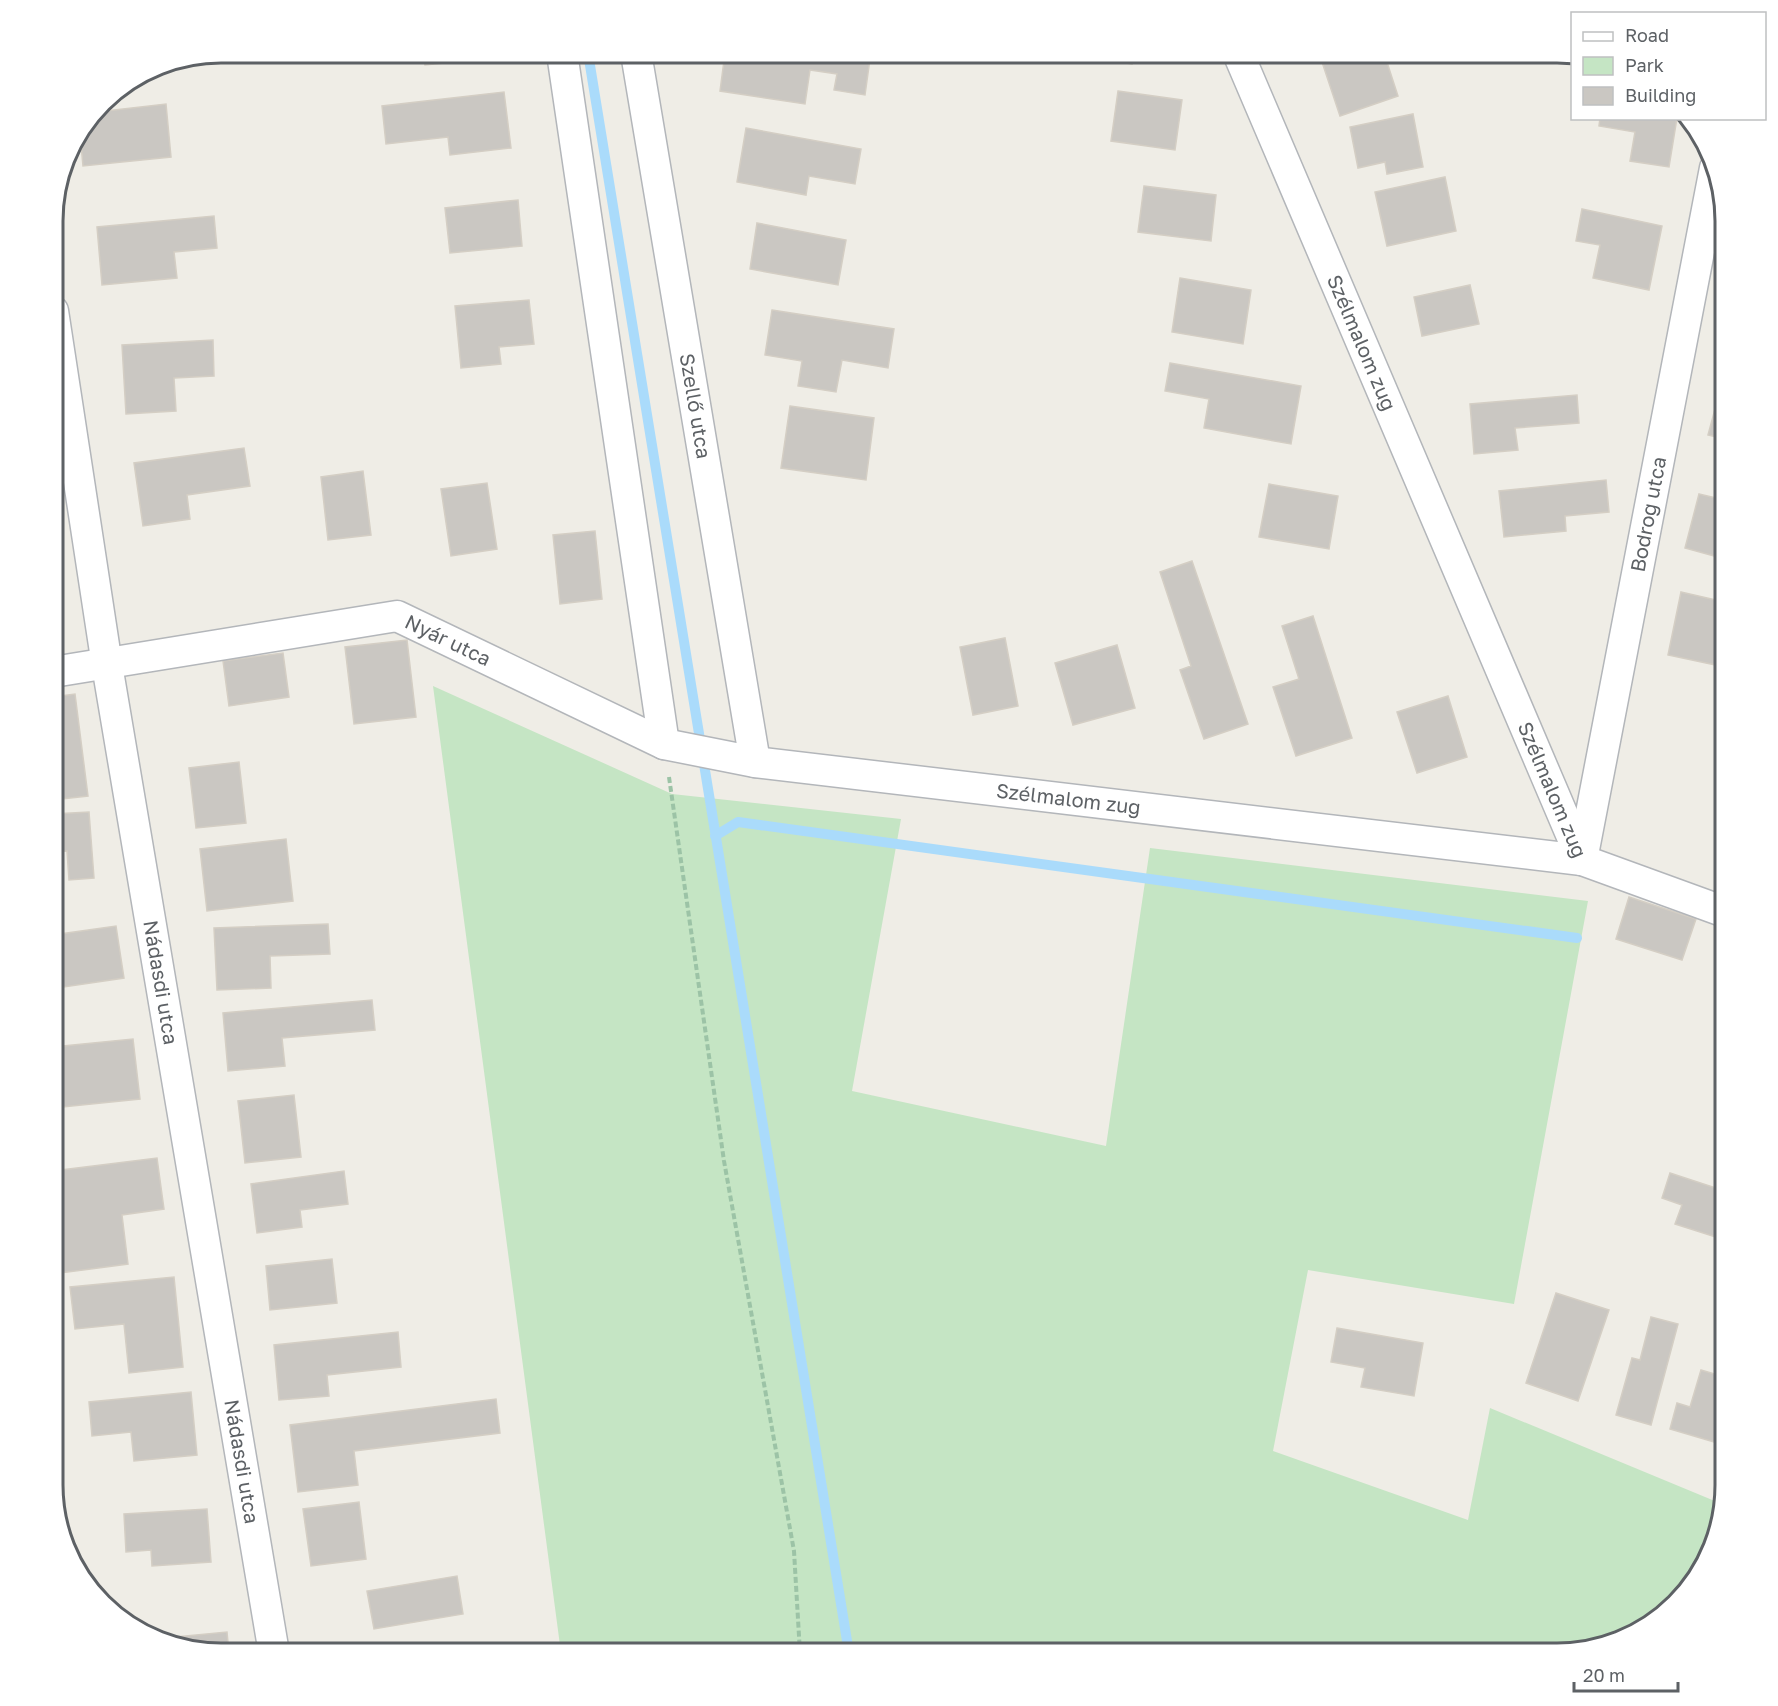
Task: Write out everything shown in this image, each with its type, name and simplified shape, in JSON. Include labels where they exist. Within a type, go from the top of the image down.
[{"type":"street","points":[[564,63],[692,750]]},
{"type":"street","name":"Szellő utca","points":[[638,63],[755,762]]},
{"type":"street","name":"Szélmalom zug","points":[[755,762],[1582,860],[1242,63]]},
{"type":"street","name":"Bodrog utca","points":[[1582,860],[1711,187]]},
{"type":"street","name":"Nádasdi utca","points":[[63,377],[107,665],[272,1643]]},
{"type":"street","name":"Nyár utca","points":[[63,671],[398,616],[692,750],[755,762]]},
{"type":"street","points":[[1582,860],[1715,908]]},
{"type":"path","points":[[692,750],[724,1161],[794,1551],[799,1643]]},
{"type":"green space","points":[[433,686],[672,794],[901,819],[852,1091],[1106,1146],[1150,848],[1588,901],[1514,1304],[1308,1270],[1273,1451],[1468,1520],[1490,1408],[1714,1501],[1707,1536],[1694,1564],[1669,1597],[1645,1616],[1598,1638],[1567,1643],[560,1643]]},
{"type":"building","points":[[724,63],[869,63],[865,95],[834,90],[837,74],[810,70],[805,104],[720,91]]},
{"type":"building","points":[[1322,63],[1387,63],[1398,96],[1340,116]]},
{"type":"building","points":[[1118,91],[1182,100],[1175,150],[1111,141]]},
{"type":"building","points":[[504,92],[511,148],[450,155],[448,137],[386,144],[382,106]]},
{"type":"building","points":[[166,104],[171,157],[83,166],[81,147],[108,111]]},
{"type":"building","points":[[1413,114],[1423,167],[1387,174],[1385,162],[1358,168],[1350,127]]},
{"type":"building","points":[[1600,120],[1677,120],[1669,167],[1630,161],[1635,132],[1599,126]]},
{"type":"building","points":[[746,128],[861,149],[855,184],[809,176],[806,195],[737,182]]},
{"type":"building","points":[[1445,177],[1456,231],[1387,246],[1375,192]]},
{"type":"building","points":[[1144,186],[1216,195],[1211,241],[1138,232]]},
{"type":"building","points":[[518,200],[522,246],[450,253],[445,208]]},
{"type":"building","points":[[1582,209],[1662,226],[1649,290],[1593,278],[1600,245],[1576,241]]},
{"type":"building","points":[[214,216],[217,248],[174,252],[177,278],[102,285],[97,227]]},
{"type":"building","points":[[757,223],[846,240],[838,285],[750,269]]},
{"type":"building","points":[[1180,278],[1251,290],[1243,344],[1172,332]]},
{"type":"building","points":[[1470,285],[1479,324],[1422,336],[1414,297]]},
{"type":"building","points":[[529,300],[534,344],[499,347],[501,364],[461,368],[455,306]]},
{"type":"building","points":[[772,310],[894,329],[888,368],[842,360],[836,392],[798,386],[802,361],[765,355]]},
{"type":"building","points":[[213,340],[214,376],[174,378],[176,411],[126,414],[122,345]]},
{"type":"building","points":[[1170,363],[1301,386],[1291,444],[1204,428],[1209,399],[1165,391]]},
{"type":"building","points":[[1577,395],[1579,423],[1515,428],[1518,450],[1474,454],[1470,404]]},
{"type":"building","points":[[790,406],[874,418],[866,480],[781,468]]},
{"type":"building","points":[[1715,409],[1715,437],[1708,435]]},
{"type":"building","points":[[244,448],[250,486],[187,495],[190,519],[143,526],[134,463]]},
{"type":"building","points":[[363,471],[371,535],[328,540],[321,477]]},
{"type":"building","points":[[1606,480],[1609,512],[1565,516],[1566,531],[1504,537],[1499,491]]},
{"type":"building","points":[[487,483],[497,549],[451,556],[441,489]]},
{"type":"building","points":[[1269,484],[1338,496],[1329,549],[1259,537]]},
{"type":"building","points":[[1699,494],[1715,498],[1715,556],[1685,548]]},
{"type":"building","points":[[595,531],[602,599],[560,604],[553,535]]},
{"type":"building","points":[[1192,561],[1248,724],[1204,739],[1180,670],[1191,666],[1160,572]]},
{"type":"building","points":[[1681,592],[1715,600],[1715,665],[1668,655]]},
{"type":"building","points":[[1313,616],[1352,738],[1296,756],[1273,687],[1299,679],[1282,626]]},
{"type":"building","points":[[1005,638],[1018,706],[973,715],[960,647]]},
{"type":"building","points":[[407,640],[416,717],[354,724],[345,647]]},
{"type":"building","points":[[1117,645],[1135,708],[1073,725],[1055,663]]},
{"type":"building","points":[[283,653],[289,697],[229,706],[223,661]]},
{"type":"building","points":[[75,694],[88,796],[63,799],[63,696]]},
{"type":"building","points":[[1448,696],[1467,757],[1417,773],[1397,712]]},
{"type":"building","points":[[239,762],[246,823],[196,828],[189,768]]},
{"type":"building","points":[[89,812],[94,878],[69,880],[67,851],[63,851],[63,813]]},
{"type":"building","points":[[286,839],[293,901],[207,911],[200,849]]},
{"type":"building","points":[[1629,897],[1696,919],[1682,960],[1616,939]]},
{"type":"building","points":[[328,924],[330,954],[270,956],[271,988],[217,990],[214,928]]},
{"type":"building","points":[[116,926],[124,978],[63,987],[63,934]]},
{"type":"building","points":[[372,1000],[375,1030],[282,1038],[285,1066],[228,1071],[223,1013]]},
{"type":"building","points":[[133,1039],[140,1099],[63,1107],[63,1046]]},
{"type":"building","points":[[294,1095],[301,1157],[245,1163],[238,1101]]},
{"type":"building","points":[[157,1158],[164,1209],[122,1215],[128,1264],[63,1273],[63,1170]]},
{"type":"building","points":[[344,1171],[348,1204],[300,1210],[302,1227],[257,1233],[251,1184]]},
{"type":"building","points":[[1670,1173],[1715,1188],[1715,1237],[1675,1224],[1682,1205],[1662,1198]]},
{"type":"building","points":[[332,1259],[337,1303],[270,1310],[266,1266]]},
{"type":"building","points":[[174,1277],[183,1367],[129,1373],[124,1324],[75,1329],[70,1287]]},
{"type":"building","points":[[1556,1293],[1609,1310],[1578,1401],[1526,1383]]},
{"type":"building","points":[[1651,1317],[1678,1324],[1651,1425],[1616,1415],[1632,1358],[1640,1360]]},
{"type":"building","points":[[1337,1328],[1423,1343],[1414,1396],[1361,1387],[1365,1368],[1331,1362]]},
{"type":"building","points":[[398,1332],[401,1367],[327,1375],[329,1396],[279,1400],[274,1345]]},
{"type":"building","points":[[1701,1370],[1715,1374],[1715,1442],[1670,1429],[1677,1403],[1690,1407]]},
{"type":"building","points":[[191,1392],[197,1455],[134,1461],[131,1432],[92,1436],[89,1402]]},
{"type":"building","points":[[496,1399],[500,1433],[354,1451],[358,1485],[298,1492],[290,1425]]},
{"type":"building","points":[[359,1502],[366,1559],[311,1566],[303,1509]]},
{"type":"building","points":[[207,1509],[211,1562],[152,1566],[151,1550],[126,1552],[124,1514]]},
{"type":"building","points":[[457,1576],[463,1614],[374,1629],[367,1591]]},
{"type":"building","points":[[227,1632],[228,1643],[211,1643],[177,1637]]},
{"type":"waterway","points":[[590,63],[847,1643]]},
{"type":"waterway","points":[[715,836],[738,822],[1577,938]]}]
